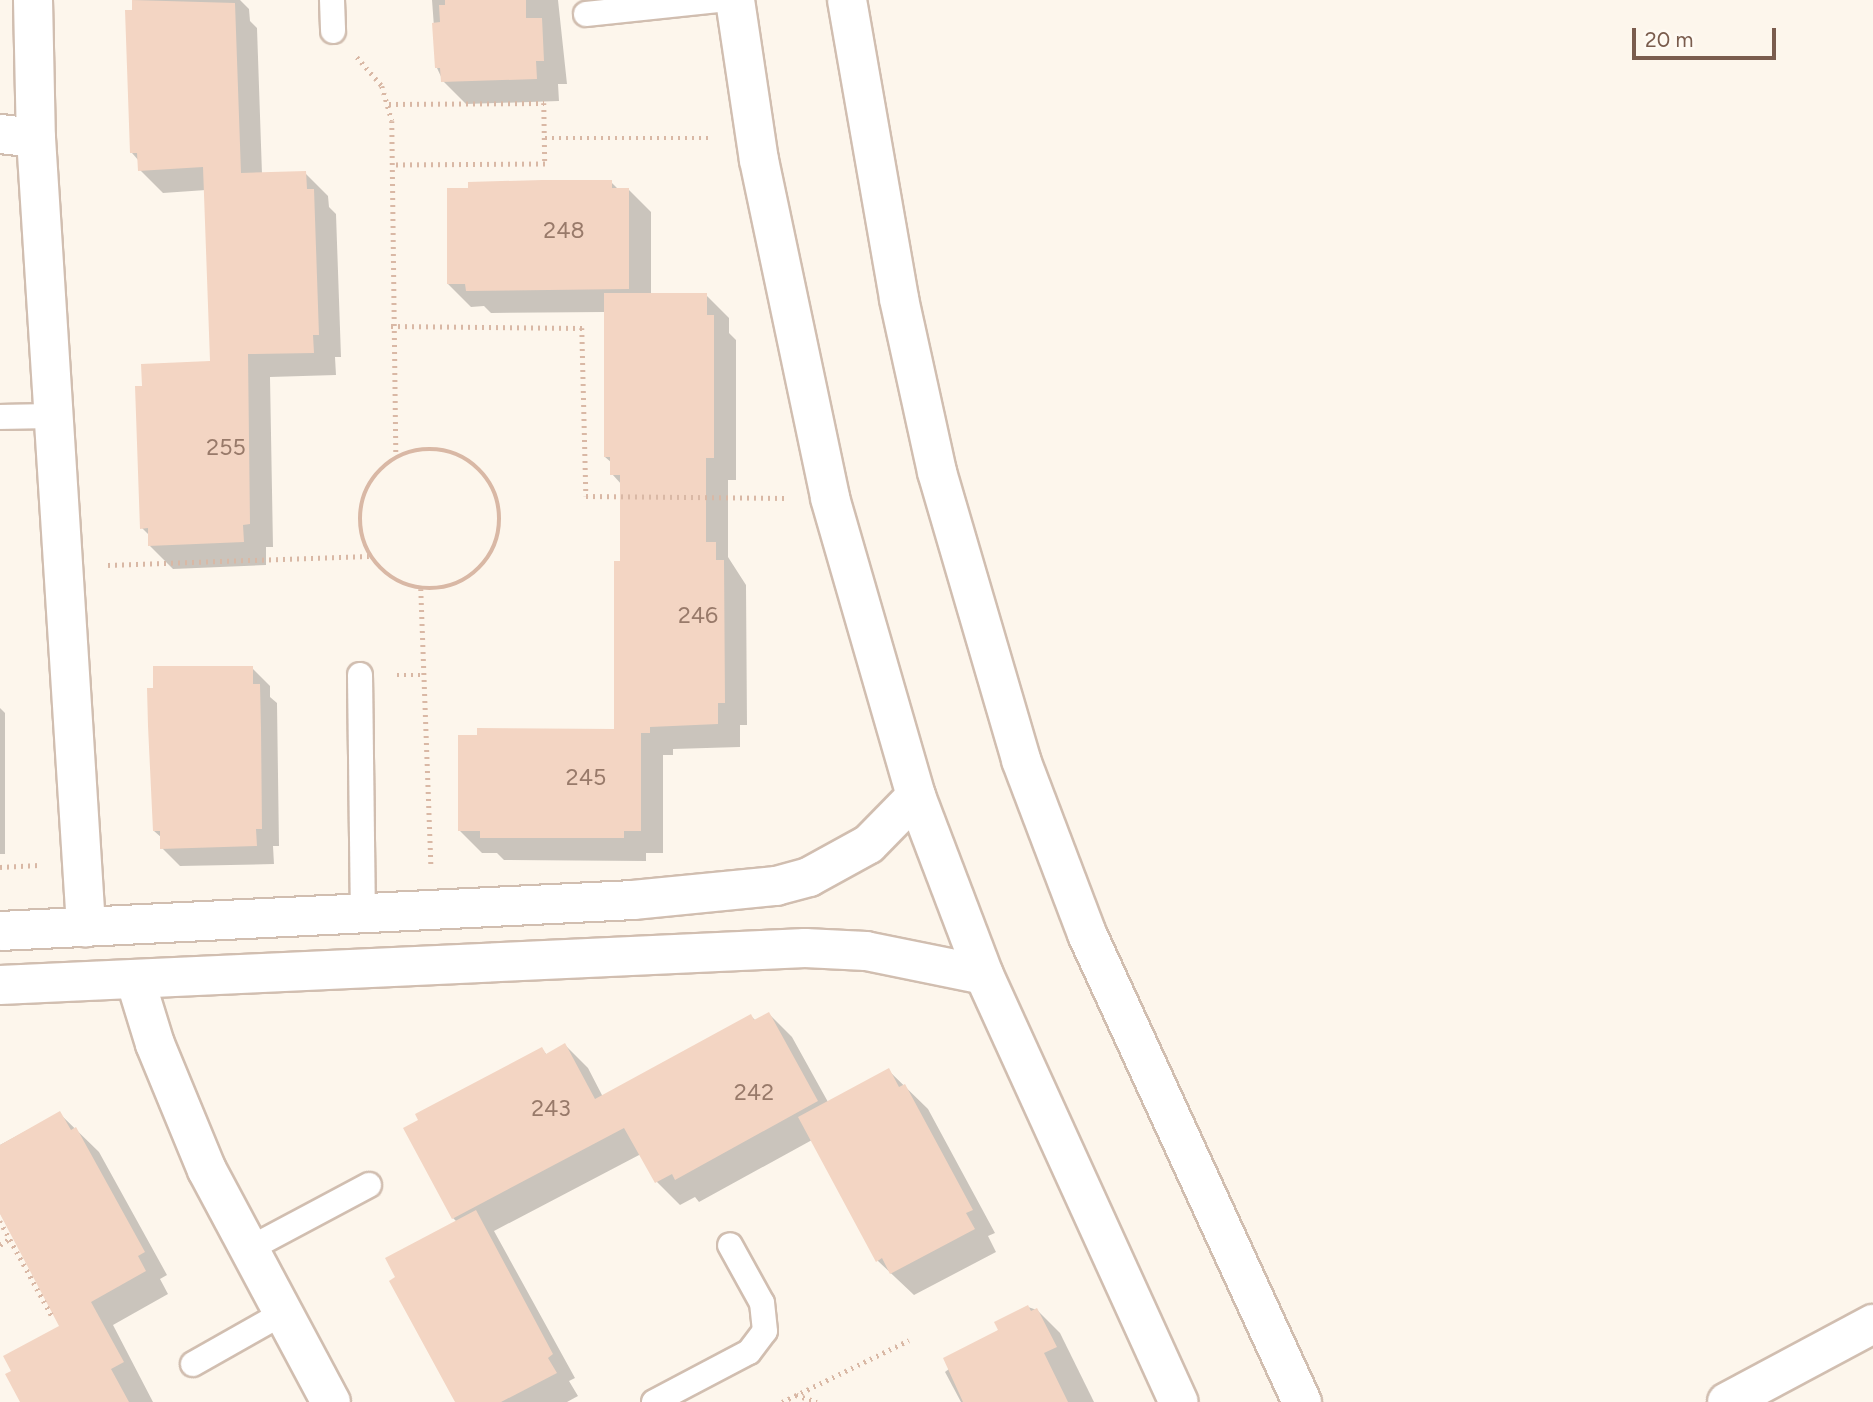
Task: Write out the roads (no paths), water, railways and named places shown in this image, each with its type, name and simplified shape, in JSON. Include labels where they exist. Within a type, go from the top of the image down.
[{"type":"street","points":[[33,0],[18,136],[53,416],[86,927]]},
{"type":"street","points":[[735,0],[756,138],[790,321],[830,498],[916,796],[984,975],[1179,1402]]},
{"type":"street","points":[[847,0],[894,272],[937,472],[1021,760],[1087,934],[1302,1402]]},
{"type":"street","points":[[0,931],[633,900],[743,891],[809,877],[869,844],[916,796]]},
{"type":"street","points":[[633,900],[633,958]]},
{"type":"street","points":[[0,985],[805,948],[866,951],[984,975]]},
{"type":"street","points":[[135,979],[179,1108],[249,1249],[331,1402]]},
{"type":"street","points":[[1727,1402],[1873,1324]]},
{"type":"lane","points":[[332,0],[333,31]]},
{"type":"lane","points":[[586,14],[720,0]]},
{"type":"lane","points":[[0,417],[53,416]]},
{"type":"lane","points":[[360,675],[363,913]]},
{"type":"lane","points":[[249,1249],[369,1185]]},
{"type":"lane","points":[[654,1402],[749,1352],[765,1331],[762,1303],[730,1245]]},
{"type":"lane","points":[[193,1364],[283,1313]]}]
